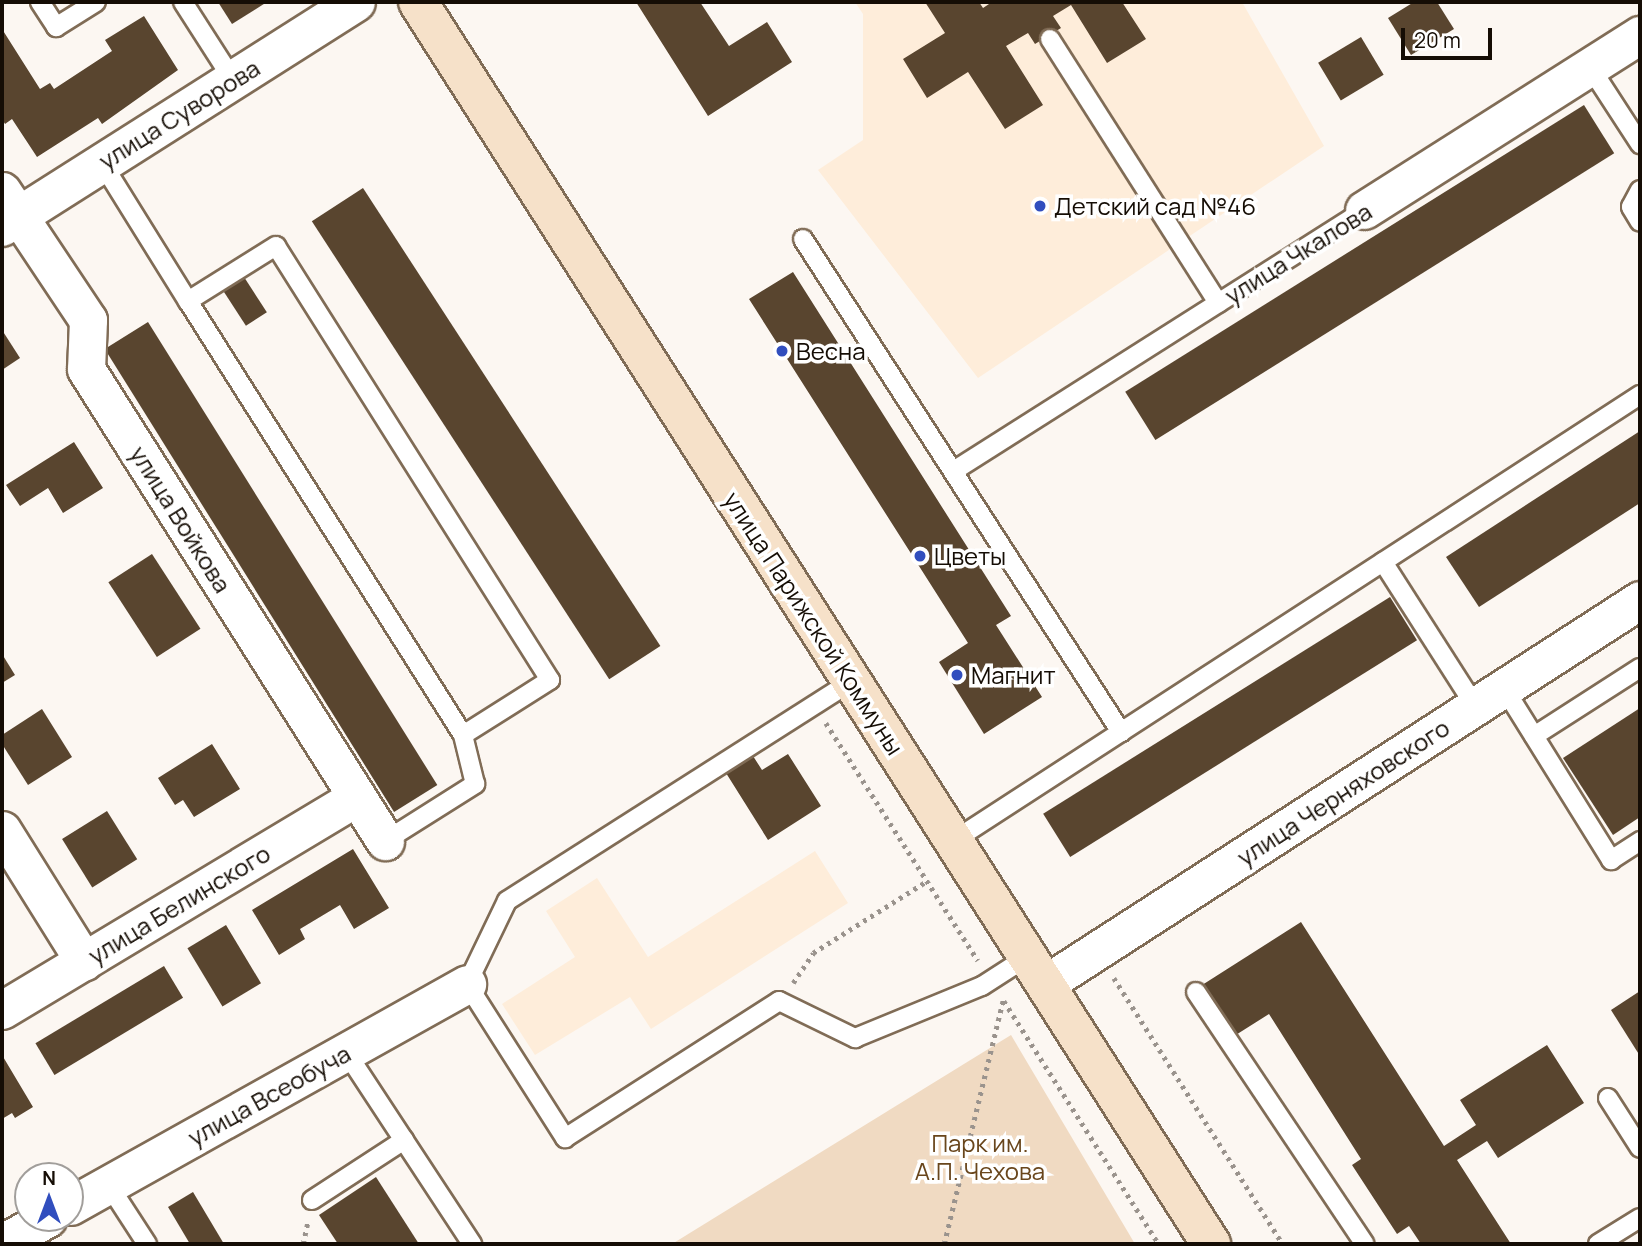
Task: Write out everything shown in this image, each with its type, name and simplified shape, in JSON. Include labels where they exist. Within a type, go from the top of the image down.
[{"type":"main road","name":"улица Парижской Коммуны","points":[[418,2],[1036,970],[1199,1240]]},
{"type":"street","name":"улица Суворова","points":[[7,211],[102,163],[356,2]]},
{"type":"street","name":"улица Чкалова","points":[[1364,210],[1640,35]]},
{"type":"street","name":"улица Войкова","points":[[7,211],[88,320],[86,369],[385,841]]},
{"type":"street","name":"улица Черняховского","points":[[1036,970],[1096,951],[1640,600]]},
{"type":"street","name":"улица Белинского","points":[[2,1010],[357,797]]},
{"type":"street","points":[[2,830],[84,961]]},
{"type":"street","name":"улица Всеобуча","points":[[84,1198],[467,984]]},
{"type":"street","points":[[2,1244],[23,1232]]},
{"type":"lane","points":[[40,2],[56,27],[96,2]]},
{"type":"lane","points":[[183,2],[233,80]]},
{"type":"lane","points":[[1050,39],[1218,303]]},
{"type":"lane","points":[[1590,66],[1640,144]]},
{"type":"lane","points":[[102,163],[463,735],[474,784],[385,841]]},
{"type":"lane","points":[[1640,190],[1631,207],[1640,222]]},
{"type":"lane","name":"улица Чкалова","points":[[955,470],[1364,210]]},
{"type":"lane","points":[[803,239],[955,470],[1121,732]]},
{"type":"lane","points":[[188,301],[276,246],[550,680],[463,735]]},
{"type":"lane","points":[[953,841],[1640,396]]},
{"type":"lane","points":[[1383,562],[1489,697],[1535,736],[1611,860],[1640,841]]},
{"type":"lane","points":[[1535,736],[1640,668]]},
{"type":"lane","points":[[852,681],[507,901],[467,984],[565,1138],[779,1001],[855,1038],[982,986],[1036,970]]},
{"type":"lane","points":[[1196,992],[1365,1244]]},
{"type":"lane","points":[[346,1052],[472,1244]]},
{"type":"lane","points":[[1608,1098],[1640,1148]]},
{"type":"lane","points":[[312,1200],[404,1140]]},
{"type":"lane","points":[[108,1184],[146,1244]]},
{"type":"lane","points":[[1598,1244],[1640,1217]]},
{"type":"path","points":[[779,1001],[813,954],[927,881]]},
{"type":"path","points":[[1096,951],[1283,1244]]},
{"type":"path","points":[[944,1244],[1003,999]]},
{"type":"shaded area","name":"Детский сад №46","points":[[855,2],[1242,2],[1324,146],[978,378],[818,170],[863,140],[863,14]]},
{"type":"shaded area","points":[[815,851],[848,903],[651,1029],[630,997],[535,1055],[502,1004],[575,957],[546,911],[597,878],[648,957]]},
{"type":"green space","name":"Парк им. А.П. Чехова","points":[[1011,1035],[1135,1244],[672,1244]]},
{"type":"building","points":[[218,2],[267,2],[232,24]]},
{"type":"building","points":[[636,2],[700,2],[729,46],[767,22],[792,62],[708,116]]},
{"type":"building","points":[[925,2],[979,2],[983,8],[992,2],[1122,2],[1146,39],[1107,63],[1071,5],[1053,16],[1061,28],[1035,44],[1028,33],[1006,46],[1043,105],[1005,129],[968,72],[927,98],[903,59],[945,33]]},
{"type":"building","points":[[1414,2],[1437,2],[1454,29],[1411,55],[1388,18]]},
{"type":"building","points":[[144,16],[178,70],[102,124],[98,118],[37,157],[12,119],[5,124],[2,119],[2,29],[40,89],[50,83],[54,89],[112,51],[105,40]]},
{"type":"building","points":[[1361,37],[1384,75],[1341,100],[1318,63]]},
{"type":"building","points":[[1584,105],[1614,153],[1155,440],[1125,392]]},
{"type":"building","points":[[363,188],[660,646],[609,679],[312,221]]},
{"type":"building","points":[[793,272],[1011,616],[996,625],[1042,697],[984,734],[939,662],[968,643],[749,299]]},
{"type":"building","points":[[244,277],[267,312],[246,326],[223,291]]},
{"type":"building","points":[[148,322],[437,785],[394,812],[105,349]]},
{"type":"building","points":[[2,330],[20,358],[2,370]]},
{"type":"building","points":[[1640,431],[1640,503],[1479,607],[1446,557]]},
{"type":"building","points":[[74,442],[103,488],[63,513],[48,488],[20,506],[6,485]]},
{"type":"building","points":[[152,554],[200,629],[157,657],[108,582]]},
{"type":"building","points":[[1390,597],[1417,640],[1070,857],[1043,814]]},
{"type":"building","points":[[2,654],[15,675],[2,683]]},
{"type":"building","points":[[1640,708],[1640,817],[1613,835],[1563,758]]},
{"type":"building","points":[[42,709],[72,757],[28,785],[2,744],[2,735]]},
{"type":"building","points":[[212,744],[240,789],[194,817],[183,800],[175,805],[158,778]]},
{"type":"building","points":[[788,754],[821,806],[768,840],[726,773],[753,756],[762,770]]},
{"type":"building","points":[[107,811],[137,859],[92,887],[62,839]]},
{"type":"building","points":[[353,849],[389,908],[354,929],[340,905],[300,929],[305,939],[279,955],[252,910]]},
{"type":"building","points":[[1301,922],[1444,1146],[1476,1125],[1460,1100],[1547,1045],[1584,1103],[1498,1158],[1487,1141],[1457,1160],[1511,1244],[1421,1244],[1409,1226],[1397,1234],[1352,1165],[1361,1159],[1269,1014],[1231,1038],[1199,987]]},
{"type":"building","points":[[226,925],[261,983],[222,1006],[187,948]]},
{"type":"building","points":[[164,966],[183,998],[54,1075],[35,1043]]},
{"type":"building","points":[[1640,991],[1640,1056],[1611,1010]]},
{"type":"building","points":[[2,1055],[33,1107],[15,1118],[12,1113],[2,1119]]},
{"type":"building","points":[[376,1177],[419,1244],[338,1244],[319,1215]]},
{"type":"building","points":[[193,1192],[224,1244],[190,1244],[168,1207]]},
{"type":"place","name":"Детский сад №46","points":[[1040,206]]},
{"type":"place","name":"Весна","points":[[782,351]]},
{"type":"place","name":"Цветы","points":[[920,556]]},
{"type":"place","name":"Магнит","points":[[957,675]]}]
